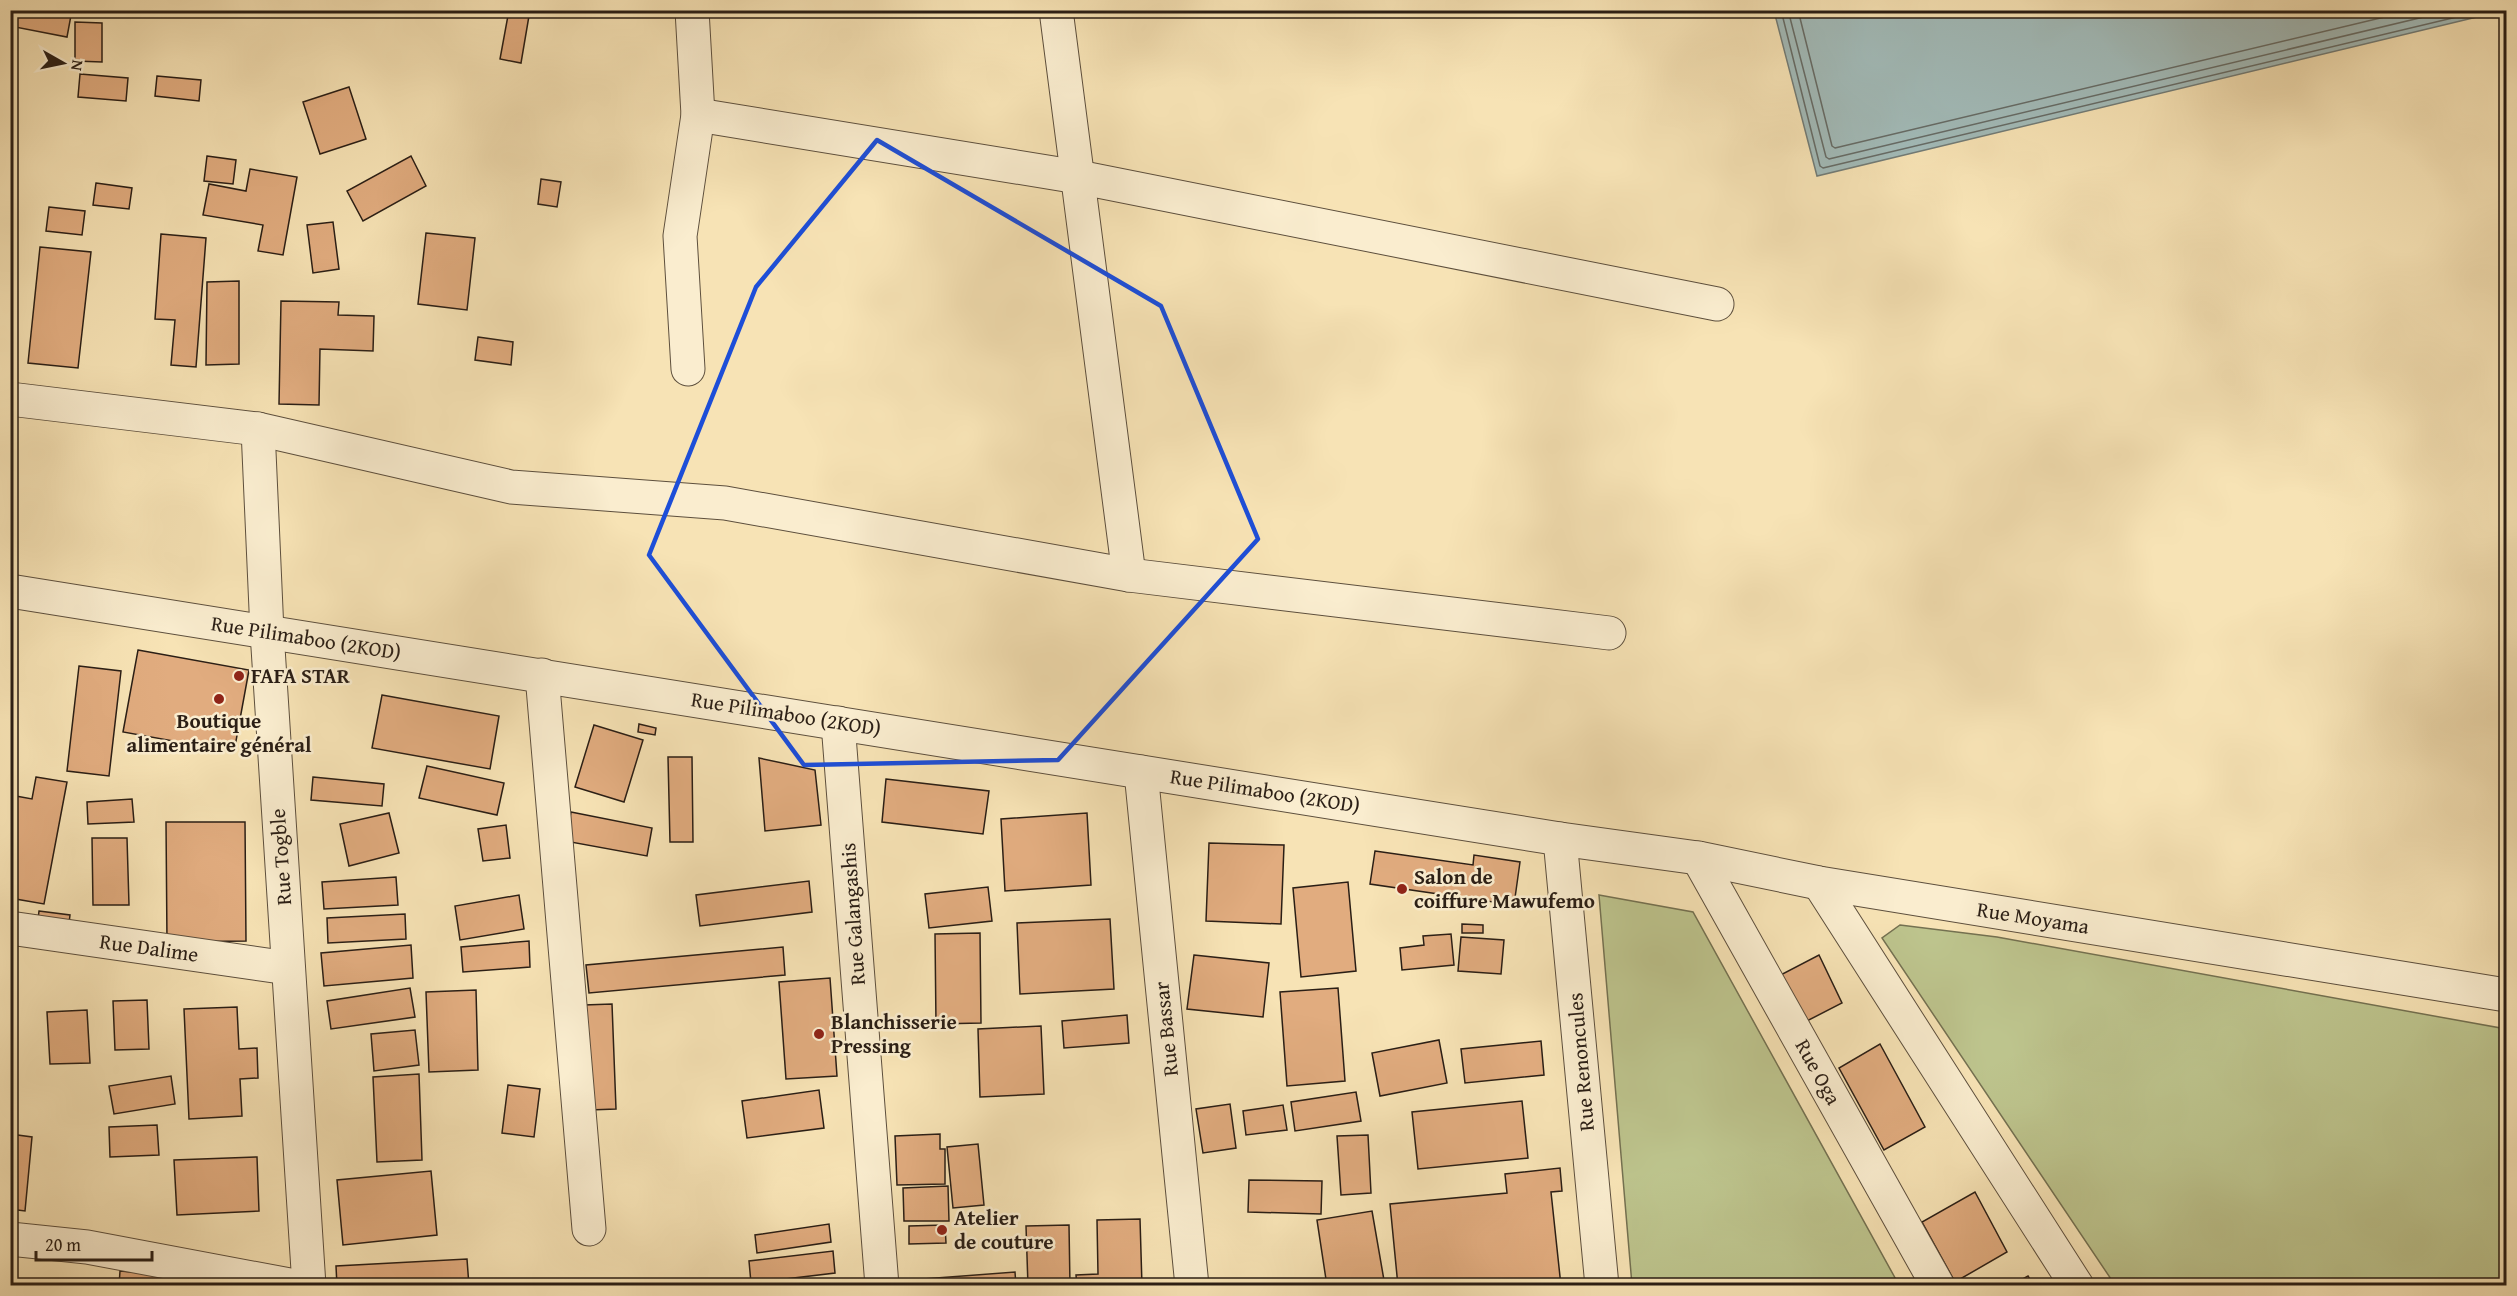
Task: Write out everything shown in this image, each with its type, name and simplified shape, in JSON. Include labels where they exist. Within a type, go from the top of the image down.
[{"type":"street","points":[[688,369],[680,236],[699,115],[692,10]]},
{"type":"street","points":[[1056,10],[1130,575]]},
{"type":"street","points":[[699,115],[1078,177],[1717,304]]},
{"type":"street","points":[[10,399],[258,429],[511,487],[725,503],[1130,575],[1609,633]]},
{"type":"street","name":"Rue Togble","points":[[258,429],[267,632],[309,1286]]},
{"type":"street","name":"Rue Pilimaboo (2KOD)","points":[[10,591],[1560,839]]},
{"type":"street","points":[[542,675],[589,1229]]},
{"type":"street","name":"Rue Galangashis","points":[[838,723],[882,1286]]},
{"type":"street","name":"Rue Bassar","points":[[1141,772],[1192,1286]]},
{"type":"street","name":"Rue Moyama","points":[[1560,839],[1698,858],[1819,883],[2506,995]]},
{"type":"street","name":"Rue Renoncules","points":[[1560,839],[1602,1286]]},
{"type":"street","name":"Rue Oga","points":[[1698,858],[1938,1286]]},
{"type":"street","points":[[1819,883],[2077,1286]]},
{"type":"street","name":"Rue Dalime","points":[[10,928],[288,968]]},
{"type":"street","points":[[10,1239],[87,1247],[295,1286]]},
{"type":"highlighted area","points":[[877,140],[1161,306],[1258,539],[1058,760],[804,765],[649,555],[756,287]]},
{"type":"green space","points":[[1599,895],[1693,912],[1899,1285],[1632,1285]]},
{"type":"green space","points":[[1900,925],[1997,937],[2506,1029],[2506,1285],[2115,1285],[1882,938]]},
{"type":"water","points":[[1774,10],[2506,10],[1817,176],[1774,11]]},
{"type":"building","points":[[18,10],[72,10],[67,37],[15,27]]},
{"type":"building","points":[[509,10],[530,10],[521,63],[500,59]]},
{"type":"building","points":[[75,22],[102,23],[102,62],[75,61]]},
{"type":"building","points":[[80,74],[128,78],[126,101],[78,97]]},
{"type":"building","points":[[157,76],[201,80],[199,101],[155,96]]},
{"type":"building","points":[[349,87],[366,139],[320,154],[303,102]]},
{"type":"building","points":[[207,156],[236,160],[233,184],[204,181]]},
{"type":"building","points":[[411,156],[426,186],[363,221],[347,191]]},
{"type":"building","points":[[250,169],[297,177],[283,255],[258,251],[263,225],[203,215],[209,184],[246,191]]},
{"type":"building","points":[[10,172],[14,172],[12,239],[10,239]]},
{"type":"building","points":[[541,179],[561,182],[557,207],[538,204]]},
{"type":"building","points":[[96,183],[132,188],[129,209],[93,205]]},
{"type":"building","points":[[49,207],[85,211],[82,235],[46,231]]},
{"type":"building","points":[[333,222],[339,269],[313,273],[307,225]]},
{"type":"building","points":[[426,233],[475,238],[467,310],[418,304]]},
{"type":"building","points":[[161,234],[206,238],[196,367],[171,365],[175,320],[155,319]]},
{"type":"building","points":[[40,247],[91,252],[78,368],[28,363]]},
{"type":"building","points":[[239,281],[239,364],[206,365],[207,282]]},
{"type":"building","points":[[281,301],[339,302],[338,315],[374,316],[373,351],[320,349],[319,405],[279,404]]},
{"type":"building","points":[[478,337],[513,342],[511,365],[475,360]]},
{"type":"building","points":[[138,650],[249,670],[234,752],[123,732]]},
{"type":"building","points":[[79,666],[121,671],[109,776],[67,771]]},
{"type":"building","points":[[382,695],[499,716],[490,769],[372,748]]},
{"type":"building","points":[[639,724],[656,728],[655,735],[638,732]]},
{"type":"building","points":[[594,725],[643,740],[624,802],[575,787]]},
{"type":"building","points":[[668,757],[692,757],[693,842],[670,842]]},
{"type":"building","points":[[759,758],[815,770],[821,825],[765,831]]},
{"type":"building","points":[[427,766],[504,783],[497,815],[419,798]]},
{"type":"building","points":[[36,777],[67,782],[44,904],[10,898],[10,795],[32,799]]},
{"type":"building","points":[[313,777],[384,784],[382,806],[311,800]]},
{"type":"building","points":[[886,779],[989,791],[983,834],[882,822]]},
{"type":"building","points":[[132,799],[134,822],[88,824],[87,802]]},
{"type":"building","points":[[571,812],[652,828],[647,856],[565,841]]},
{"type":"building","points":[[389,813],[399,853],[349,866],[340,824]]},
{"type":"building","points":[[1087,813],[1091,885],[1005,891],[1001,819]]},
{"type":"building","points":[[166,822],[245,822],[246,941],[167,942]]},
{"type":"building","points":[[506,825],[510,858],[483,861],[478,829]]},
{"type":"building","points":[[92,838],[127,838],[129,905],[93,905]]},
{"type":"building","points":[[1209,843],[1284,845],[1281,924],[1206,921]]},
{"type":"building","points":[[1375,851],[1473,865],[1474,855],[1520,862],[1514,905],[1370,884]]},
{"type":"building","points":[[396,877],[398,905],[324,909],[322,882]]},
{"type":"building","points":[[809,881],[812,912],[700,926],[696,895]]},
{"type":"building","points":[[1348,882],[1356,971],[1301,977],[1293,888]]},
{"type":"building","points":[[988,887],[992,921],[929,928],[925,894]]},
{"type":"building","points":[[519,895],[524,929],[460,940],[455,906]]},
{"type":"building","points":[[39,911],[70,915],[68,931],[37,927]]},
{"type":"building","points":[[405,914],[406,939],[328,943],[327,918]]},
{"type":"building","points":[[1110,919],[1114,989],[1020,994],[1017,923]]},
{"type":"building","points":[[1462,924],[1483,925],[1483,933],[1462,933]]},
{"type":"building","points":[[980,933],[981,1023],[936,1024],[935,934]]},
{"type":"building","points":[[1451,934],[1454,965],[1402,970],[1400,948],[1424,945],[1423,936]]},
{"type":"building","points":[[1461,937],[1504,940],[1501,974],[1458,971]]},
{"type":"building","points":[[529,941],[530,967],[463,972],[461,947]]},
{"type":"building","points":[[411,945],[413,978],[324,986],[321,953]]},
{"type":"building","points":[[783,947],[785,975],[589,993],[586,965]]},
{"type":"building","points":[[1194,955],[1269,963],[1263,1017],[1187,1009]]},
{"type":"building","points":[[1819,955],[1842,1003],[1799,1025],[1775,978]]},
{"type":"building","points":[[830,978],[837,1076],[786,1079],[779,982]]},
{"type":"building","points":[[410,988],[415,1017],[331,1029],[327,1001]]},
{"type":"building","points":[[1338,988],[1345,1081],[1287,1086],[1280,992]]},
{"type":"building","points":[[476,990],[478,1070],[429,1072],[426,992]]},
{"type":"building","points":[[147,1000],[149,1049],[115,1050],[113,1001]]},
{"type":"building","points":[[612,1004],[616,1109],[589,1110],[584,1005]]},
{"type":"building","points":[[237,1007],[239,1049],[257,1048],[258,1078],[240,1079],[242,1116],[189,1119],[184,1009]]},
{"type":"building","points":[[87,1010],[90,1063],[50,1064],[47,1012]]},
{"type":"building","points":[[1127,1015],[1129,1043],[1064,1048],[1062,1021]]},
{"type":"building","points":[[1041,1026],[1044,1094],[980,1097],[978,1029]]},
{"type":"building","points":[[415,1030],[419,1065],[374,1071],[371,1034]]},
{"type":"building","points":[[1439,1040],[1447,1083],[1380,1096],[1372,1053]]},
{"type":"building","points":[[1541,1041],[1544,1075],[1465,1083],[1461,1049]]},
{"type":"building","points":[[1880,1044],[1925,1127],[1884,1150],[1839,1068]]},
{"type":"building","points":[[419,1074],[422,1160],[377,1162],[373,1077]]},
{"type":"building","points":[[171,1076],[175,1104],[114,1114],[109,1086]]},
{"type":"building","points":[[508,1085],[540,1089],[534,1137],[502,1133]]},
{"type":"building","points":[[819,1090],[824,1128],[747,1138],[742,1101]]},
{"type":"building","points":[[1356,1092],[1361,1121],[1295,1131],[1291,1102]]},
{"type":"building","points":[[1522,1101],[1528,1158],[1418,1169],[1412,1112]]},
{"type":"building","points":[[1230,1104],[1236,1148],[1203,1153],[1196,1109]]},
{"type":"building","points":[[1283,1105],[1287,1130],[1246,1135],[1243,1111]]},
{"type":"building","points":[[157,1125],[159,1155],[110,1157],[109,1127]]},
{"type":"building","points":[[10,1134],[32,1137],[25,1211],[10,1209]]},
{"type":"building","points":[[940,1134],[940,1149],[945,1149],[945,1184],[897,1185],[895,1136]]},
{"type":"building","points":[[1368,1135],[1371,1193],[1341,1195],[1337,1136]]},
{"type":"building","points":[[978,1144],[984,1205],[953,1208],[947,1147]]},
{"type":"building","points":[[257,1157],[259,1211],[177,1215],[174,1160]]},
{"type":"building","points":[[1560,1168],[1562,1191],[1551,1192],[1561,1286],[1398,1286],[1390,1204],[1507,1193],[1505,1174]]},
{"type":"building","points":[[431,1171],[437,1235],[343,1245],[337,1180]]},
{"type":"building","points":[[1249,1180],[1322,1181],[1321,1214],[1248,1212]]},
{"type":"building","points":[[948,1186],[949,1221],[904,1221],[903,1188]]},
{"type":"building","points":[[1975,1192],[2007,1252],[1955,1282],[1922,1222]]},
{"type":"building","points":[[1372,1211],[1385,1286],[1327,1286],[1317,1220]]},
{"type":"building","points":[[1140,1219],[1142,1286],[1077,1286],[1076,1275],[1098,1274],[1097,1220]]},
{"type":"building","points":[[829,1224],[831,1242],[757,1253],[755,1235]]},
{"type":"building","points":[[945,1225],[946,1243],[909,1244],[909,1226]]},
{"type":"building","points":[[1069,1225],[1070,1286],[1028,1286],[1026,1226]]},
{"type":"building","points":[[833,1251],[835,1273],[751,1283],[749,1261]]},
{"type":"building","points":[[467,1259],[469,1286],[337,1286],[336,1266]]},
{"type":"building","points":[[120,1271],[187,1277],[186,1286],[119,1286]]},
{"type":"building","points":[[1015,1272],[1016,1286],[897,1286],[897,1281]]},
{"type":"building","points":[[2028,1276],[2034,1286],[2010,1286]]},
{"type":"place","name":"FAFA STAR","points":[[239,676]]},
{"type":"place","name":"Boutique alimentaire général","points":[[219,699]]},
{"type":"place","name":"Salon de coiffure Mawufemo","points":[[1402,889]]},
{"type":"place","name":"Blanchisserie Pressing","points":[[819,1034]]},
{"type":"place","name":"Atelier de couture","points":[[942,1230]]}]
